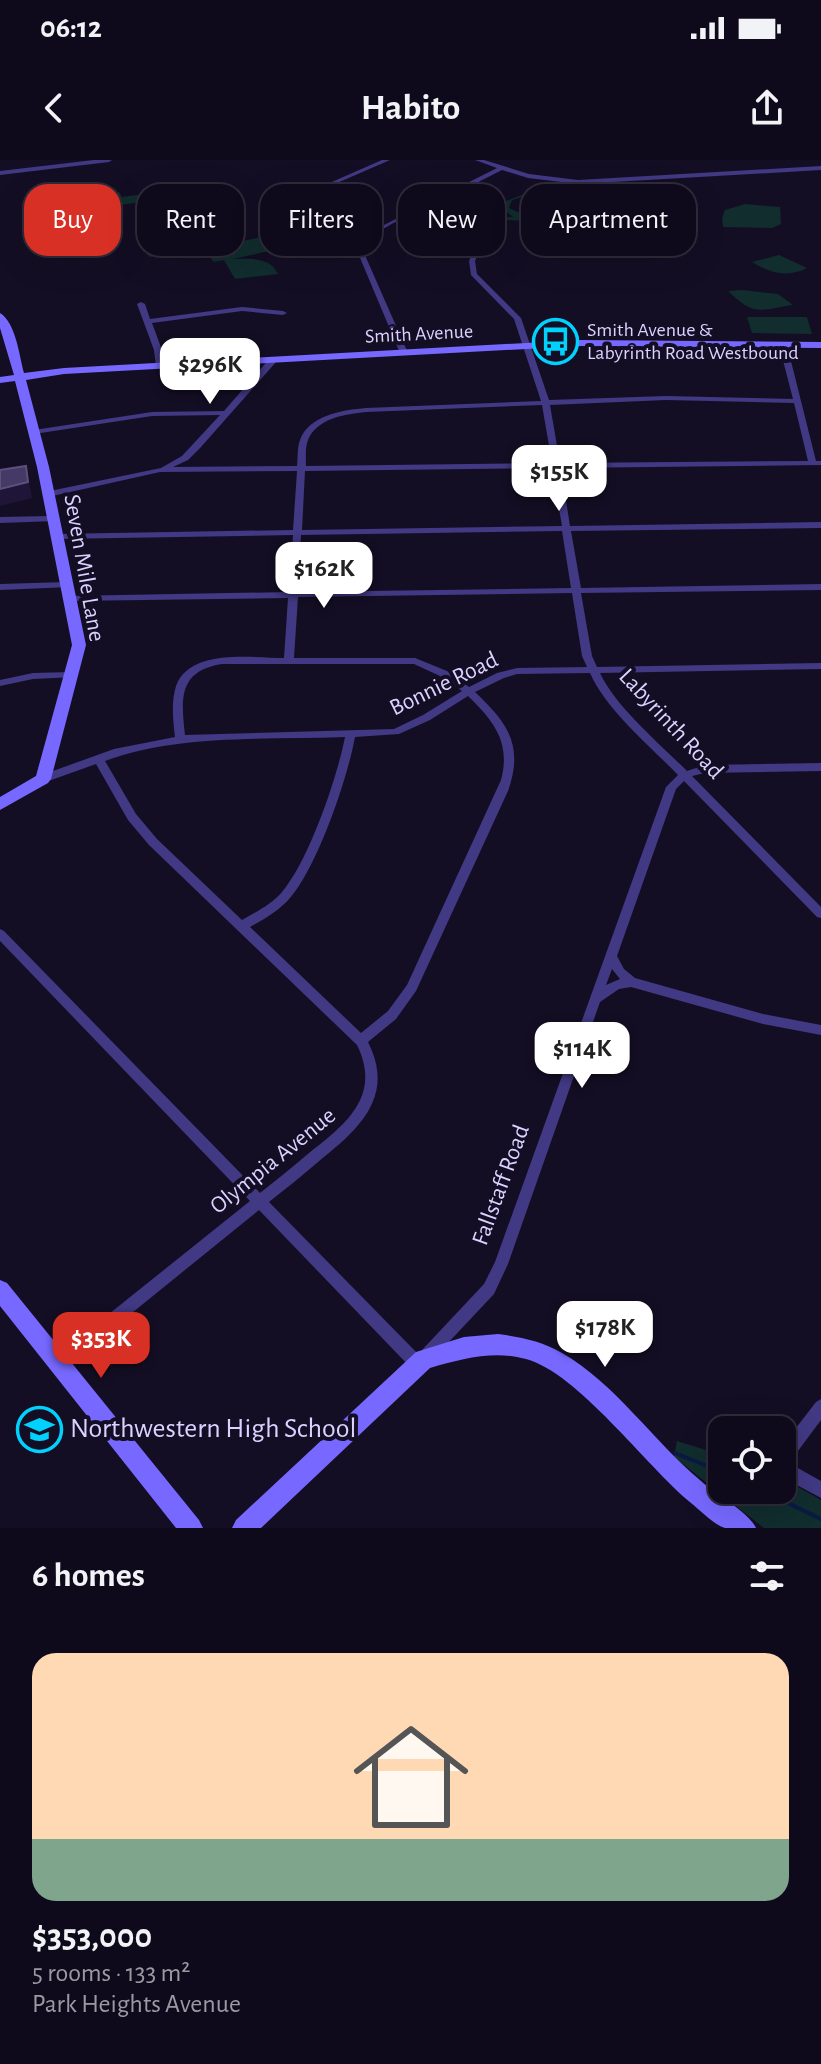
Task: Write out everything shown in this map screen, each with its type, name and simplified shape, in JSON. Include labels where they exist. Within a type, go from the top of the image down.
[{"type":"main road","name":"Seven Mile Lane","points":[[0,316],[34,432],[79,645],[43,779]]},
{"type":"main road","name":"Smith Avenue","points":[[0,380],[160,366],[581,343],[821,345]]},
{"type":"main road","points":[[0,804],[43,779]]},
{"type":"main road","points":[[0,1290],[191,1528]]},
{"type":"main road","points":[[421,1361],[452,1349],[490,1345],[528,1348],[555,1358],[579,1375],[682,1481],[742,1528]]},
{"type":"main road","name":"Fallstaff Road","points":[[244,1528],[421,1361]]},
{"type":"street","points":[[0,173],[109,160]]},
{"type":"street","points":[[331,184],[387,160]]},
{"type":"street","points":[[478,160],[539,178],[590,182],[821,168]]},
{"type":"street","points":[[469,184],[501,168]]},
{"type":"street","points":[[398,220],[369,235],[361,249],[404,353]]},
{"type":"street","name":"Labyrinth Road","points":[[475,256],[472,261],[474,275],[512,310],[528,346],[546,403],[587,656],[592,669],[619,708],[821,914]]},
{"type":"street","points":[[141,304],[158,350],[160,366]]},
{"type":"street","points":[[148,321],[242,309],[283,313]]},
{"type":"street","points":[[48,494],[160,470],[817,463],[783,345]]},
{"type":"street","points":[[160,470],[185,458],[273,360]]},
{"type":"street","points":[[289,660],[303,442],[308,432],[337,415],[366,410],[666,398],[797,401]]},
{"type":"street","points":[[34,432],[152,414],[226,413]]},
{"type":"street","points":[[0,520],[53,519]]},
{"type":"street","points":[[57,536],[821,525]]},
{"type":"street","points":[[0,587],[293,594],[821,587]]},
{"type":"street","points":[[98,758],[141,829],[361,1041],[392,1015],[412,988],[507,780],[510,758],[506,738],[493,718],[467,693],[440,671],[415,661],[289,660],[222,661],[197,665],[184,676],[178,711],[180,739]]},
{"type":"street","name":"Bonnie Road","points":[[43,779],[98,758],[180,739],[384,733],[405,728],[507,673],[821,666]]},
{"type":"street","points":[[0,683],[33,676],[72,675]]},
{"type":"street","points":[[242,926],[275,905],[295,884],[343,773],[350,735]]},
{"type":"street","points":[[684,775],[714,768],[821,767]]},
{"type":"street","name":"Fallstaff Road","points":[[421,1361],[479,1300],[496,1274],[667,796],[684,775]]},
{"type":"street","points":[[0,934],[421,1361]]},
{"type":"street","points":[[610,956],[631,982],[763,1019],[821,1030]]},
{"type":"street","points":[[594,1001],[616,985],[631,982]]},
{"type":"street","name":"Olympia Avenue","points":[[59,1363],[342,1135],[361,1114],[370,1093],[373,1072],[361,1041]]},
{"type":"street","points":[[796,1440],[821,1407]]},
{"type":"street","points":[[796,1476],[821,1490]]},
{"type":"green space","points":[[121,195],[137,195],[137,203],[121,205]]},
{"type":"green space","points":[[521,195],[512,200],[509,208],[521,213],[521,220],[505,220],[505,217],[513,217],[505,211],[505,201]]},
{"type":"green space","points":[[745,204],[780,207],[781,224],[772,228],[723,227],[725,210]]},
{"type":"green space","points":[[260,237],[260,253],[233,259],[264,261],[278,274],[235,279],[224,260],[214,262],[209,256],[244,256],[244,241]]},
{"type":"green space","points":[[779,255],[807,268],[793,273],[779,273],[752,262]]},
{"type":"green space","points":[[728,291],[778,294],[793,305],[765,310],[751,308]]},
{"type":"green space","points":[[747,317],[807,317],[812,334],[752,333]]},
{"type":"green space","points":[[677,1441],[708,1451],[708,1484],[674,1457]]},
{"type":"green space","points":[[796,1486],[821,1500],[821,1528],[764,1528],[734,1504],[796,1504]]},
{"type":"building","points":[[26,466],[28,482],[0,489],[0,470]]},
{"type":"waterway","points":[[675,1453],[708,1466]]},
{"type":"waterway","points":[[790,1504],[821,1519]]},
{"type":"place","name":"Smith Avenue & Labyrinth Road Westbound","points":[[556,341]]},
{"type":"place","name":"Northwestern High School","points":[[39,1429]]}]
